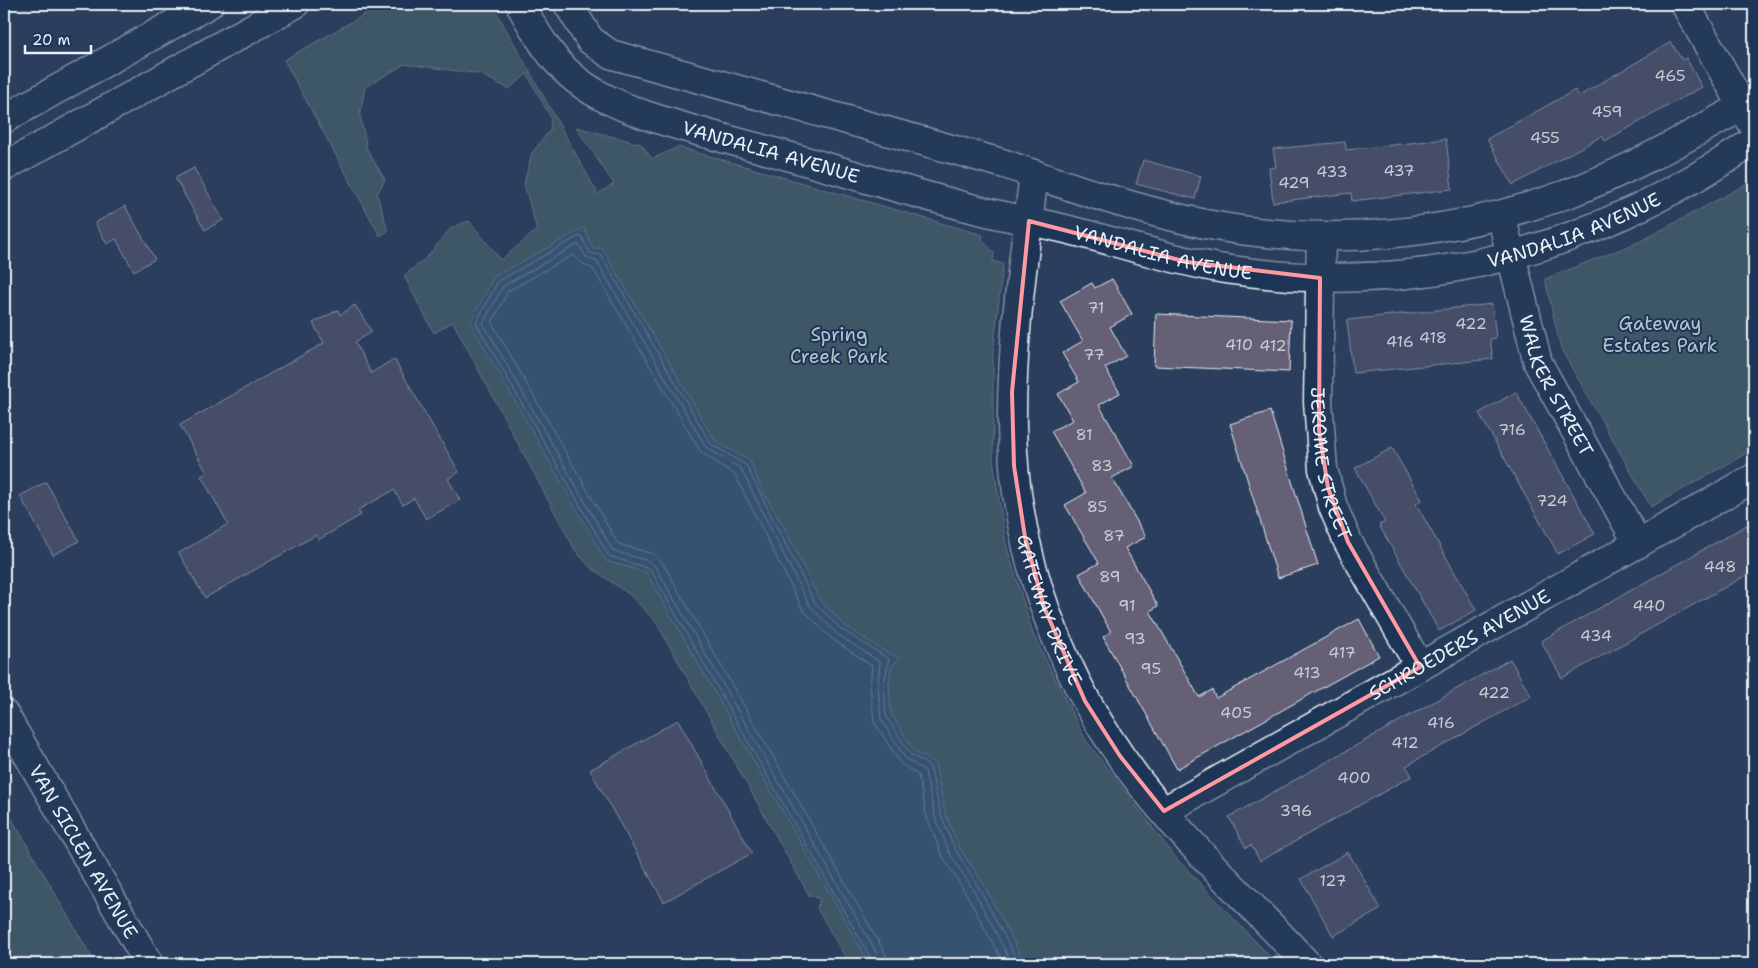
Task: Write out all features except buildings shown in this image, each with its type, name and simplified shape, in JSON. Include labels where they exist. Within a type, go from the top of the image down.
[{"type":"street","points":[[4,119],[209,4]]},
{"type":"street","points":[[4,167],[296,4]]},
{"type":"street","name":"VANDALIA AVENUE","points":[[520,4],[550,56],[570,75],[607,99],[664,121],[984,211],[1062,228],[1187,262],[1258,273],[1320,278],[1382,277],[1424,274],[1511,256],[1566,239],[1621,216],[1681,184],[1754,141]]},
{"type":"street","name":"VANDALIA AVENUE","points":[[568,4],[590,40],[610,54],[1005,164],[1066,186],[1205,224],[1243,230],[1321,237],[1386,235],[1426,230],[1501,215],[1568,193],[1751,111]]},
{"type":"street","points":[[1686,4],[1751,111]]},
{"type":"street","name":"GATEWAY DRIVE","points":[[1034,174],[1012,400],[1014,466],[1025,537],[1044,607],[1056,639],[1085,701],[1120,756],[1164,811],[1306,964]]},
{"type":"street","name":"WALKER STREET","points":[[1501,215],[1538,363],[1638,544]]},
{"type":"street","name":"JEROME STREET","points":[[1321,237],[1319,420],[1321,455],[1328,488],[1348,542],[1420,667]]},
{"type":"street","name":"SCHROEDERS AVENUE","points":[[1164,811],[1754,478]]},
{"type":"street","name":"VAN SICLEN AVENUE","points":[[4,714],[149,964]]},
{"type":"highlighted area","points":[[1029,221],[1187,262],[1320,278],[1319,430],[1328,488],[1348,542],[1420,667],[1164,811],[1120,756],[1085,701],[1044,607],[1025,537],[1014,466],[1012,392]]},
{"type":"green space","name":"Spring Creek Park","points":[[383,4],[492,4],[598,194],[614,184],[576,127],[641,144],[652,159],[678,147],[983,235],[982,240],[994,253],[993,261],[1003,264],[993,353],[993,460],[1006,544],[1033,634],[1085,739],[1176,858],[1277,964],[1025,964],[984,885],[959,847],[945,813],[935,763],[915,752],[891,714],[889,684],[891,667],[899,658],[885,652],[844,625],[819,599],[784,527],[763,492],[750,461],[715,441],[602,248],[593,249],[584,228],[606,561],[646,572],[870,964],[849,964],[817,908],[820,899],[809,895],[656,622],[630,595],[590,567],[575,550],[453,322],[434,333],[404,276],[427,257],[451,228],[469,221],[501,260],[537,230],[524,184],[532,153],[550,130],[551,118],[527,74],[509,89],[480,74],[405,64],[365,87],[360,115],[367,149],[385,180],[377,194],[388,231],[380,236],[284,60]]},
{"type":"green space","name":"Gateway Estates Park","points":[[1754,180],[1754,449],[1651,507],[1561,349],[1545,279],[1641,241]]},
{"type":"green space","points":[[4,805],[95,963],[95,964],[4,964]]},
{"type":"water","points":[[584,228],[593,249],[602,248],[715,441],[750,461],[763,492],[784,527],[819,599],[844,625],[885,652],[900,658],[891,667],[889,684],[891,714],[915,752],[935,763],[945,813],[959,847],[984,885],[1025,964],[870,964],[646,572],[606,561],[470,322],[494,277]]}]
